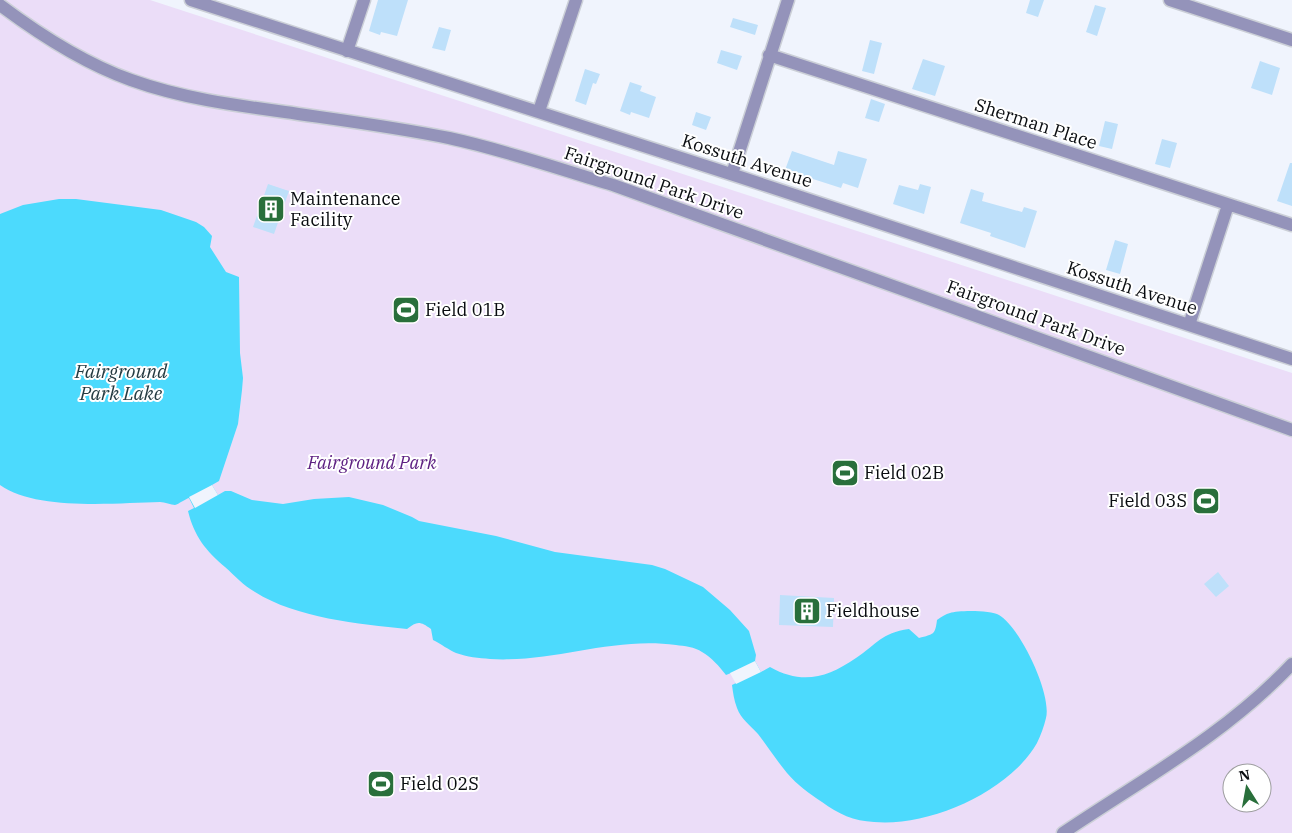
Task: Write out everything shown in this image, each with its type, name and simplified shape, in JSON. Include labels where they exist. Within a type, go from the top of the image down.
[{"type":"street","name":"Kossuth Avenue","points":[[191,0],[539,111],[1292,359]]},
{"type":"street","points":[[347,50],[364,0]]},
{"type":"street","points":[[539,111],[576,0]]},
{"type":"street","points":[[732,174],[788,0]]},
{"type":"street","points":[[1170,0],[1292,40]]},
{"type":"street","name":"Fairground Park Drive","points":[[0,5],[32,29],[78,57],[129,80],[181,96],[450,138],[539,162],[622,188],[1292,430]]},
{"type":"street","name":"Sherman Place","points":[[769,55],[1292,225]]},
{"type":"street","points":[[1189,325],[1228,205]]},
{"type":"street","points":[[1063,833],[1200,744],[1246,709],[1292,664]]},
{"type":"green space","name":"Fairground Park","points":[[0,0],[150,0],[1292,373],[1292,833],[0,833]]},
{"type":"water","name":"Fairground Park Lake","points":[[59,199],[76,199],[161,210],[196,222],[204,227],[212,236],[210,247],[226,272],[239,277],[242,390],[238,424],[219,481],[212,485],[218,495],[225,491],[231,491],[252,500],[283,504],[314,499],[349,497],[383,505],[419,521],[496,536],[555,552],[652,565],[665,569],[703,587],[730,610],[749,631],[756,655],[755,661],[761,672],[770,667],[793,676],[814,677],[845,665],[892,633],[909,629],[919,638],[928,636],[933,633],[937,620],[948,613],[982,611],[995,613],[1007,622],[1025,647],[1033,662],[1044,693],[1047,707],[1046,718],[1037,743],[1024,761],[1007,777],[988,791],[966,803],[919,819],[896,822],[860,820],[834,810],[808,792],[791,777],[758,734],[743,719],[734,699],[732,685],[736,683],[731,673],[726,675],[706,654],[696,649],[653,643],[629,644],[513,659],[490,659],[464,655],[453,652],[433,640],[431,629],[421,623],[413,624],[407,629],[328,618],[289,608],[255,592],[218,561],[197,535],[188,511],[194,508],[189,498],[175,505],[160,502],[77,504],[34,499],[15,493],[0,485],[0,214],[23,205]]},
{"type":"pier","points":[[212,485],[218,495],[195,508],[189,497]]},
{"type":"pier","points":[[755,661],[761,672],[736,684],[730,673]]},
{"type":"building","points":[[378,0],[408,0],[397,36],[381,32],[380,35],[369,31]]},
{"type":"building","points":[[1030,0],[1044,0],[1038,17],[1026,13]]},
{"type":"building","points":[[1095,5],[1106,8],[1097,36],[1086,32]]},
{"type":"building","points":[[733,18],[758,25],[755,35],[730,27]]},
{"type":"building","points":[[439,27],[451,30],[445,51],[432,48]]},
{"type":"building","points":[[870,40],[882,43],[874,74],[862,71]]},
{"type":"building","points":[[721,50],[742,56],[737,70],[717,63]]},
{"type":"building","points":[[923,59],[945,66],[935,96],[912,89]]},
{"type":"building","points":[[1260,61],[1280,68],[1272,95],[1251,88]]},
{"type":"building","points":[[585,69],[600,74],[596,84],[593,83],[586,105],[575,101]]},
{"type":"building","points":[[630,82],[642,86],[640,91],[656,97],[649,118],[631,112],[630,115],[620,111]]},
{"type":"building","points":[[871,99],[885,104],[879,122],[865,118]]},
{"type":"building","points":[[696,112],[711,117],[706,130],[692,125]]},
{"type":"building","points":[[1105,121],[1118,124],[1112,149],[1099,146]]},
{"type":"building","points":[[1162,139],[1177,143],[1170,168],[1155,164]]},
{"type":"building","points":[[792,151],[834,165],[838,151],[867,159],[858,188],[843,183],[841,188],[785,170]]},
{"type":"building","points":[[1290,163],[1292,163],[1292,206],[1277,201]]},
{"type":"building","name":"Maintenance Facility","points":[[268,184],[289,191],[274,234],[253,227]]},
{"type":"building","points":[[920,184],[931,187],[924,214],[893,204],[899,185],[918,190]]},
{"type":"building","points":[[971,189],[984,193],[982,201],[1022,212],[1024,207],[1037,211],[1025,248],[990,236],[991,233],[960,223]]},
{"type":"building","points":[[1115,240],[1128,244],[1120,274],[1106,270]]},
{"type":"building","points":[[1218,572],[1229,586],[1216,597],[1204,584]]},
{"type":"building","name":"Fieldhouse","points":[[780,595],[834,598],[833,627],[779,625]]},
{"type":"place","name":"Maintenance Facility","points":[[271,209]]},
{"type":"place","name":"Field 01B","points":[[406,310]]},
{"type":"place","name":"Field 02B","points":[[845,473]]},
{"type":"place","name":"Field 03S","points":[[1206,501]]},
{"type":"place","name":"Fieldhouse","points":[[807,611]]},
{"type":"place","name":"Field 02S","points":[[381,784]]}]
